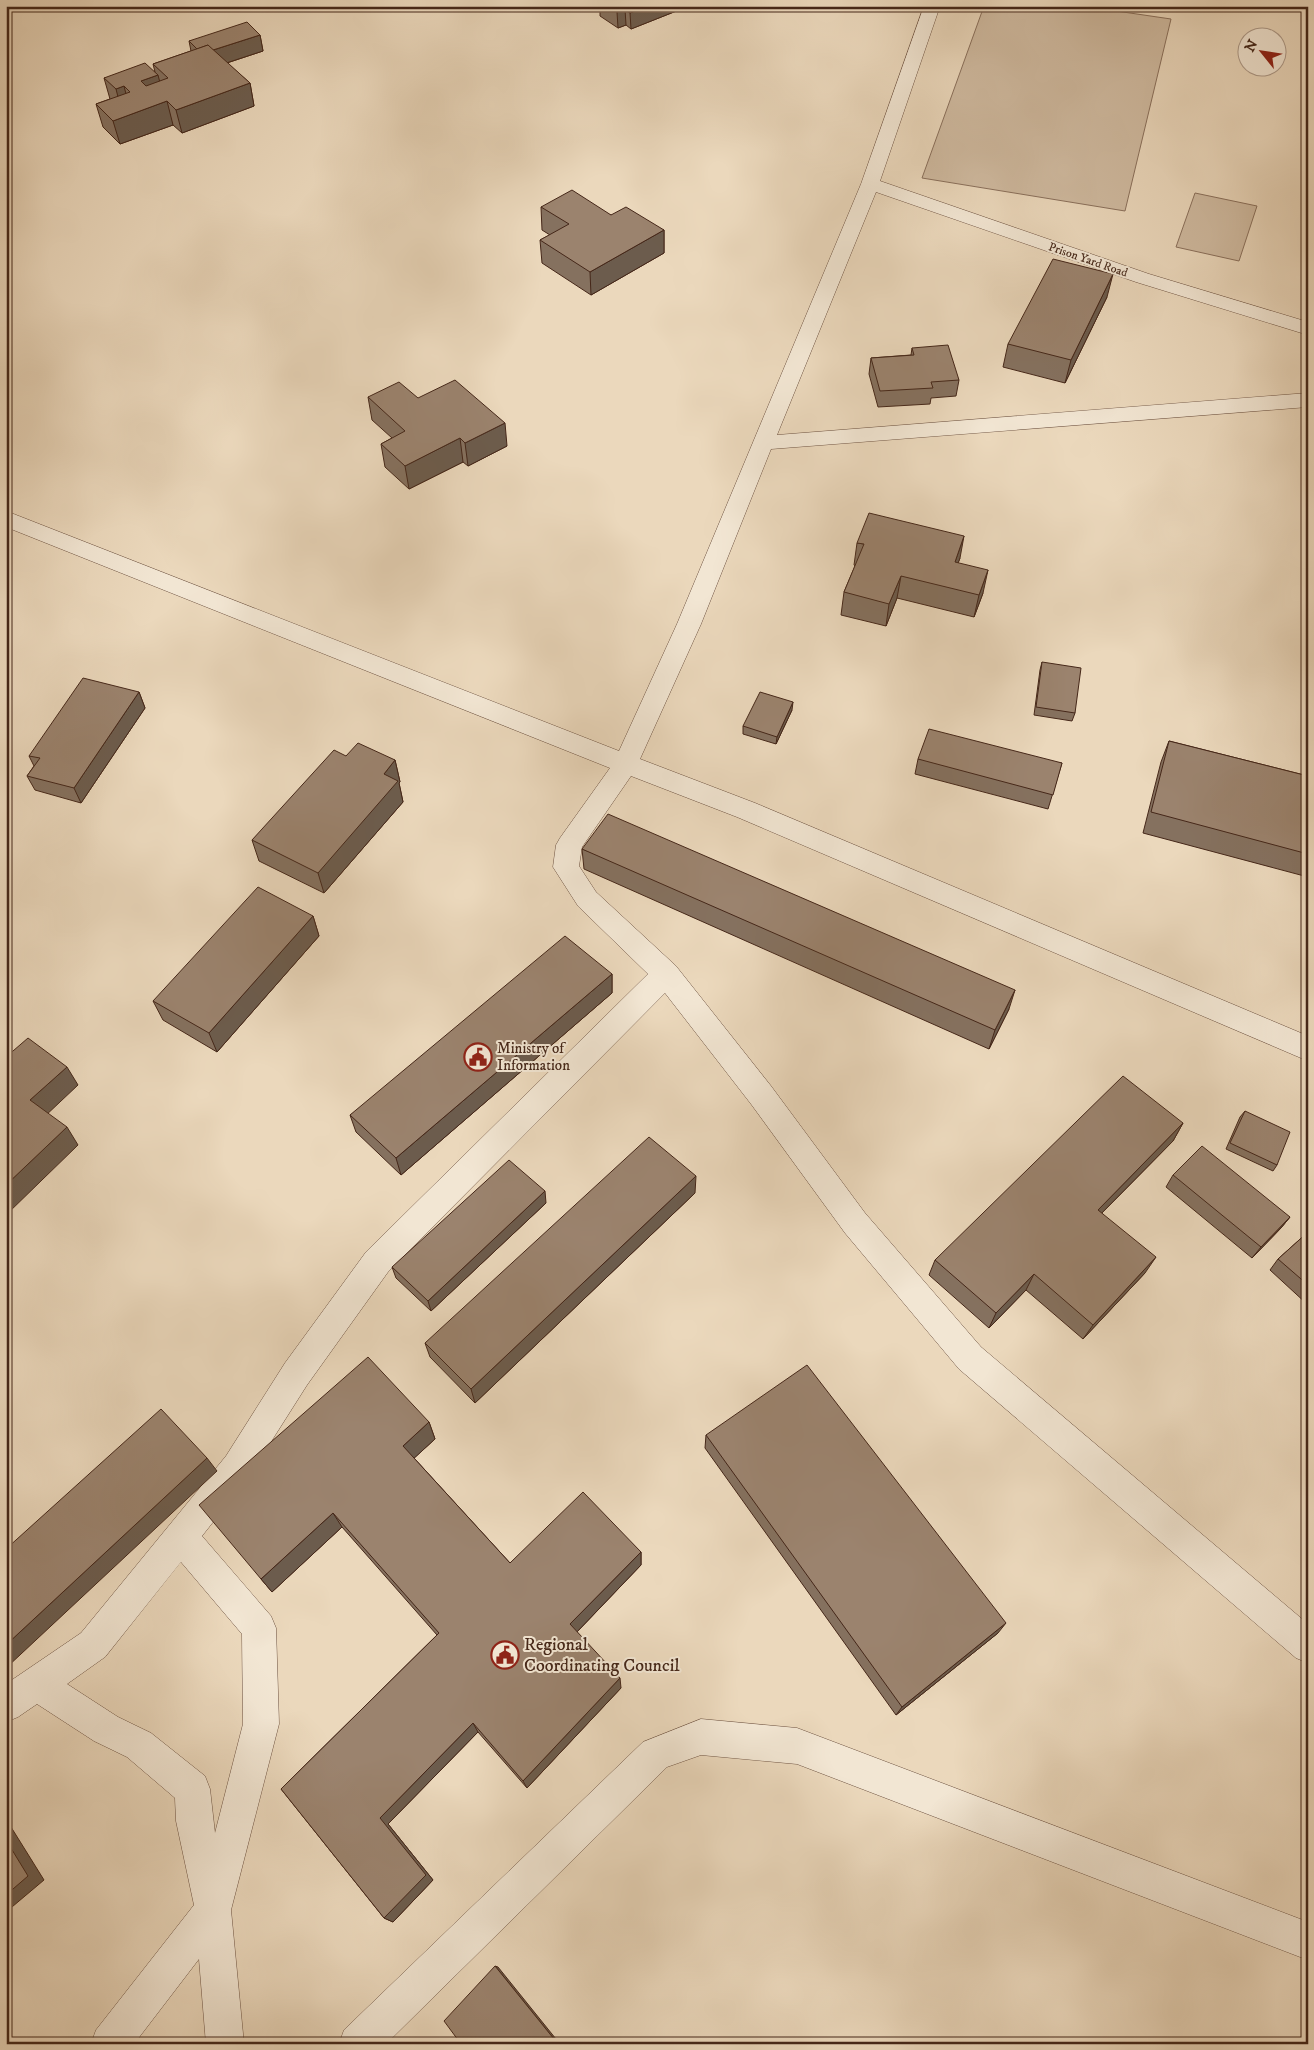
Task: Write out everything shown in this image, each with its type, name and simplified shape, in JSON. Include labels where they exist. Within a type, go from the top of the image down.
[{"type":"street","points":[[932,6],[870,184],[689,624],[626,764],[569,845],[566,867],[588,899],[666,974],[761,1095],[855,1223],[970,1358],[1308,1646]]},
{"type":"street","name":"Prison Yard Road","points":[[870,184],[1096,263],[1226,306],[1308,329]]},
{"type":"street","points":[[764,443],[1308,400]]},
{"type":"street","points":[[6,518],[746,810],[1308,1049]]},
{"type":"street","points":[[6,1705],[93,1645],[237,1467],[296,1374],[377,1262],[666,974]]},
{"type":"street","points":[[110,2044],[213,1910],[260,1724],[258,1628],[181,1536]]},
{"type":"street","points":[[36,1684],[106,1729],[139,1745],[192,1788],[194,1821],[213,1910],[225,2044]]},
{"type":"street","points":[[358,2044],[655,1754],[701,1737],[798,1746],[1308,1942]]},
{"type":"shaded area","points":[[984,6],[1082,6],[1171,19],[1125,211],[922,178]]},
{"type":"shaded area","points":[[1195,193],[1257,206],[1239,261],[1176,247]]},
{"type":"building","points":[[608,6],[647,6],[630,13],[625,9],[617,12]]},
{"type":"building","points":[[247,22],[260,35],[213,50],[208,45],[197,49],[189,41]]},
{"type":"building","points":[[208,45],[250,83],[176,110],[167,101],[113,121],[96,104],[130,92],[124,86],[116,89],[104,78],[145,63],[158,75],[141,81],[146,86],[168,78],[153,64]]},
{"type":"building","points":[[572,190],[611,215],[626,207],[664,230],[590,272],[540,240],[569,224],[541,207]]},
{"type":"building","points":[[1053,259],[1113,274],[1071,360],[1008,344]]},
{"type":"building","points":[[948,345],[959,380],[931,382],[933,388],[880,391],[871,358],[914,355],[912,348]]},
{"type":"building","points":[[455,380],[505,423],[465,443],[460,438],[405,466],[381,444],[405,431],[368,397],[399,382],[418,398]]},
{"type":"building","points":[[869,513],[964,536],[955,562],[988,570],[979,595],[901,576],[889,604],[844,592],[864,544],[857,543]]},
{"type":"building","points":[[1042,662],[1081,668],[1075,713],[1036,707]]},
{"type":"building","points":[[83,678],[139,692],[74,788],[27,776],[40,758],[29,756]]},
{"type":"building","points":[[760,692],[793,702],[777,737],[743,726]]},
{"type":"building","points":[[929,729],[1062,763],[1053,795],[918,759]]},
{"type":"building","points":[[1169,741],[1308,776],[1308,854],[1151,812]]},
{"type":"building","points":[[358,743],[395,760],[384,774],[398,781],[318,873],[252,840],[334,750],[346,756]]},
{"type":"building","points":[[608,814],[1015,990],[995,1030],[582,849]]},
{"type":"building","points":[[258,887],[313,916],[209,1033],[153,1001]]},
{"type":"building","points":[[565,936],[612,974],[396,1158],[350,1115]]},
{"type":"building","points":[[28,1038],[67,1067],[30,1100],[67,1127],[6,1185],[6,1057]]},
{"type":"building","points":[[1123,1076],[1183,1123],[1098,1210],[1156,1257],[1093,1325],[1034,1274],[996,1313],[935,1260]]},
{"type":"building","points":[[1245,1111],[1290,1132],[1277,1165],[1230,1143]]},
{"type":"building","points":[[649,1137],[696,1176],[471,1389],[425,1343]]},
{"type":"building","points":[[1202,1146],[1290,1217],[1261,1247],[1173,1175]]},
{"type":"building","points":[[509,1160],[545,1191],[428,1301],[392,1267]]},
{"type":"building","points":[[1308,1232],[1308,1285],[1278,1259]]},
{"type":"building","points":[[368,1357],[429,1422],[403,1446],[510,1563],[583,1492],[641,1552],[570,1624],[620,1678],[523,1781],[473,1723],[380,1818],[426,1875],[384,1918],[281,1789],[439,1633],[333,1513],[261,1579],[199,1505]]},
{"type":"building","points":[[807,1365],[1006,1623],[902,1707],[706,1435]]},
{"type":"building","points":[[161,1409],[207,1458],[6,1645],[6,1549]]},
{"type":"building","points":[[6,1840],[28,1876],[6,1895]]},
{"type":"building","points":[[495,1966],[558,2044],[461,2044],[444,2021]]},
{"type":"place","name":"Ministry of Information","points":[[478,1057]]},
{"type":"place","name":"Regional Coordinating Council","points":[[505,1655]]}]
